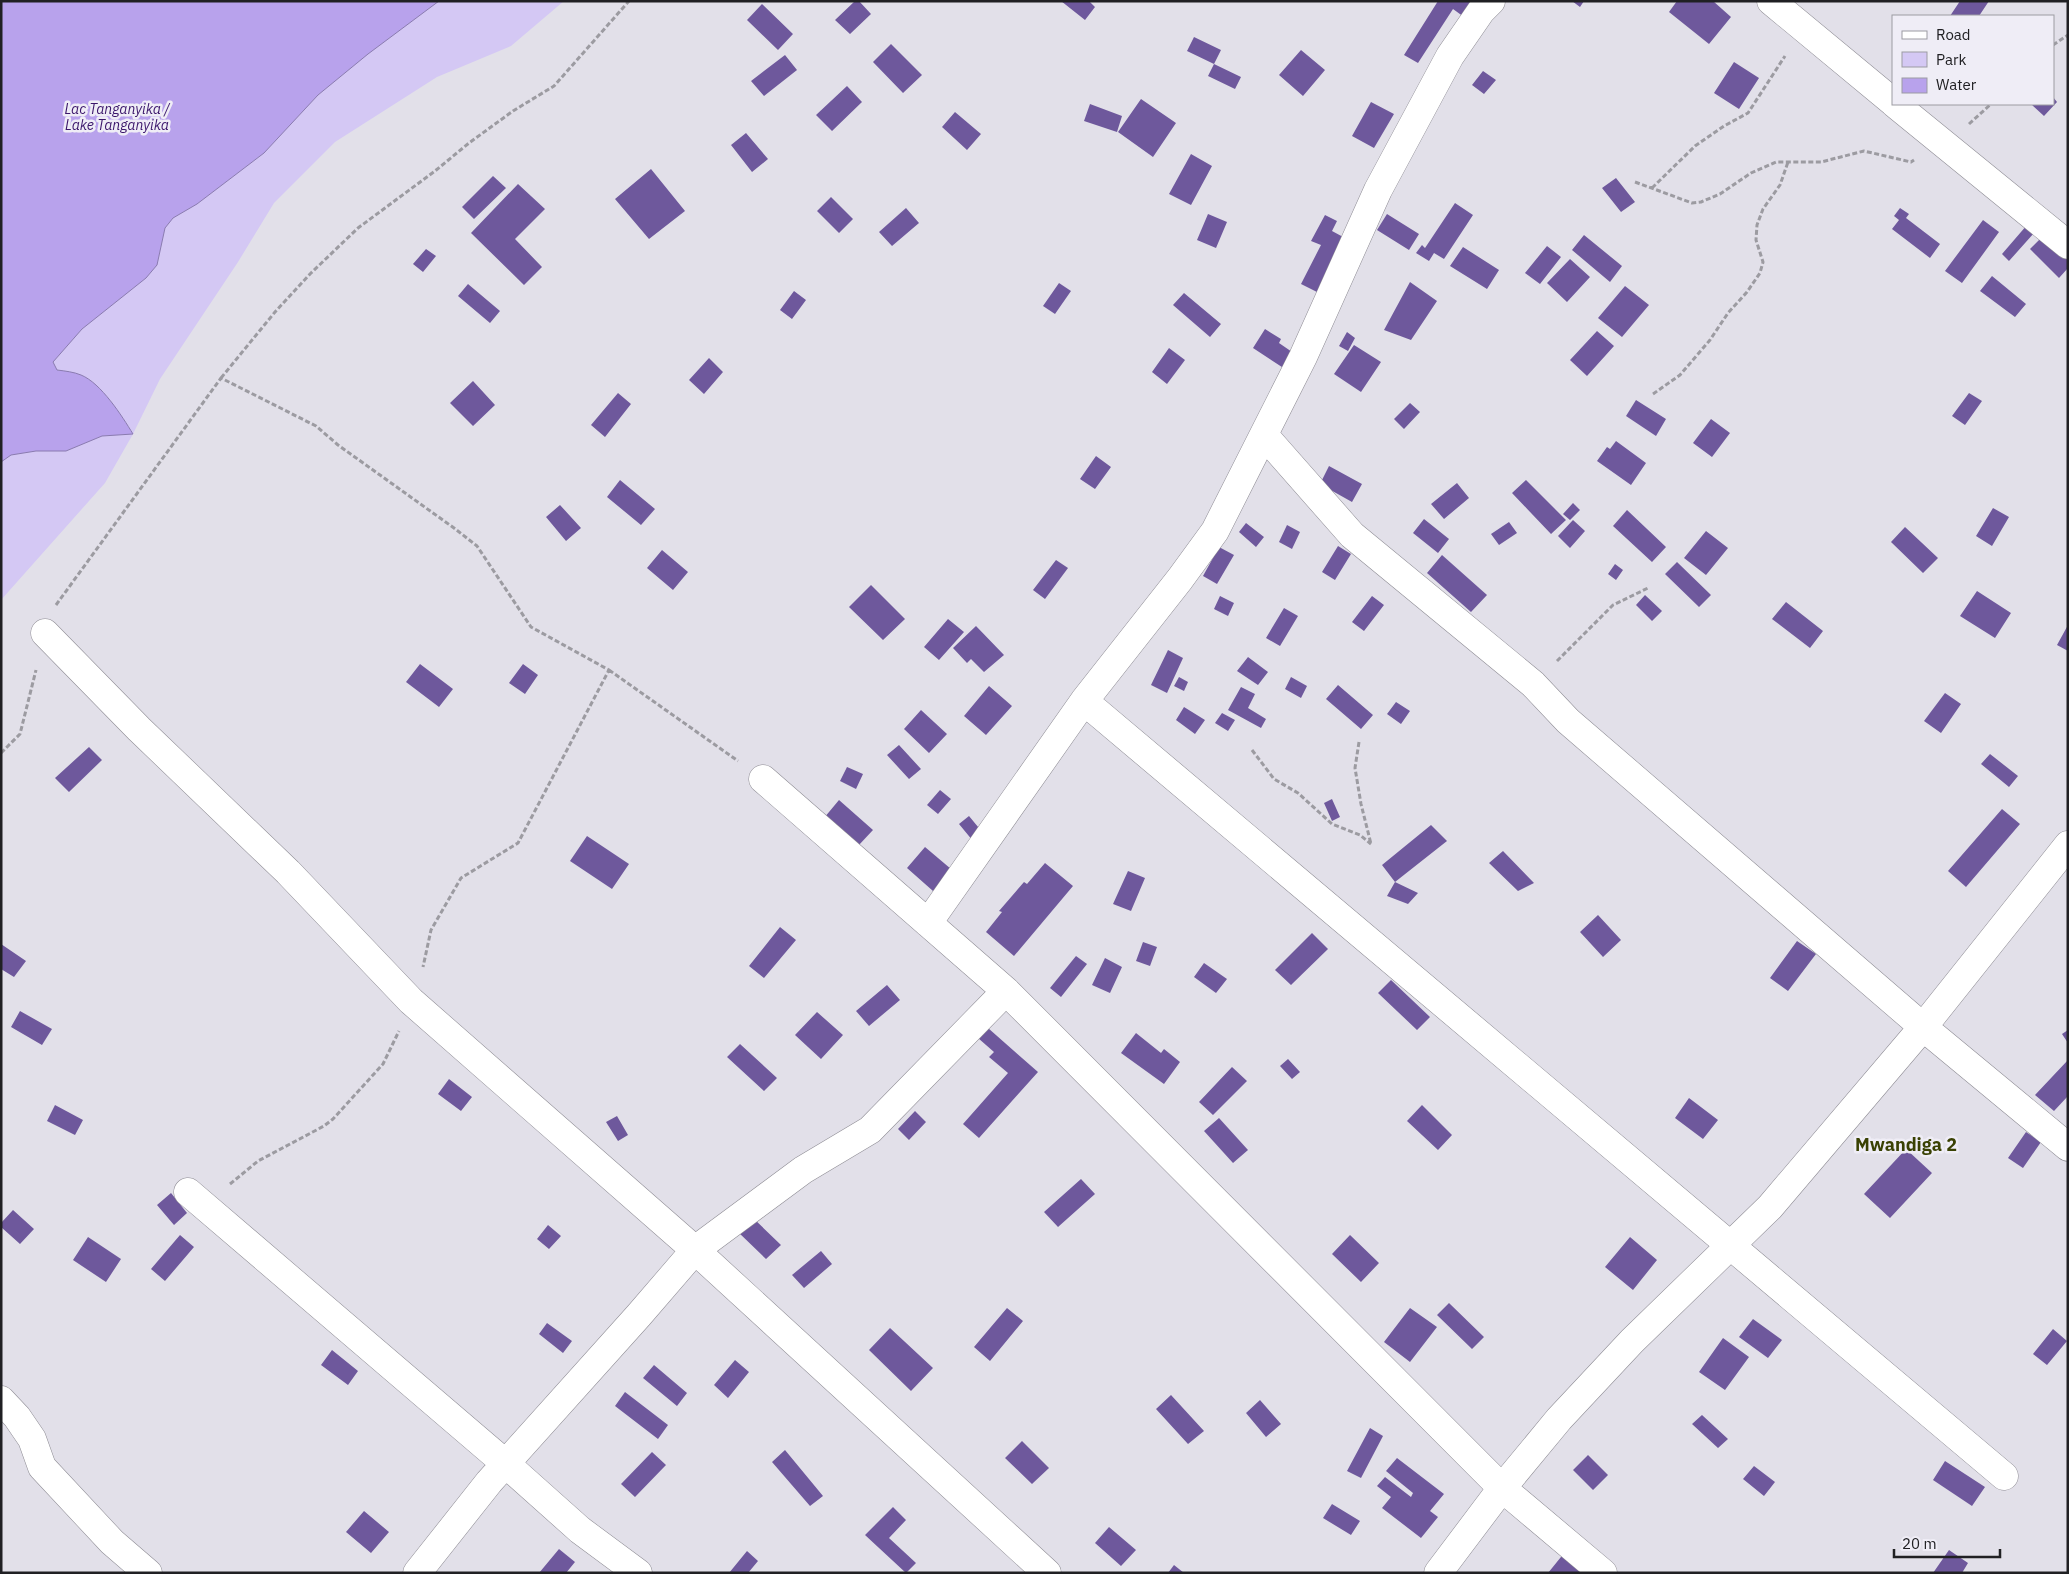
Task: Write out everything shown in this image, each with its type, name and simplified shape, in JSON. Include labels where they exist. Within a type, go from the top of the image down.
[{"type":"street","points":[[928,923],[1084,701],[1180,579],[1215,531],[1303,357],[1378,190],[1450,56],[1481,11],[1491,1]]},
{"type":"street","points":[[1771,1],[1892,101]]},
{"type":"street","points":[[1896,105],[2068,245]]},
{"type":"street","points":[[1264,435],[1352,535],[1533,684],[1568,721],[1923,1027],[2068,1147]]},
{"type":"street","points":[[45,633],[139,729],[288,872],[411,1001],[694,1250],[1047,1573]]},
{"type":"street","points":[[1084,701],[2004,1476]]},
{"type":"street","points":[[763,779],[1006,991],[1502,1488],[1603,1573]]},
{"type":"street","points":[[1438,1573],[1502,1488],[1559,1419],[1632,1341],[1770,1208],[1923,1027],[2068,846]]},
{"type":"street","points":[[417,1573],[489,1482],[639,1315],[694,1250],[803,1170],[870,1130],[1006,991]]},
{"type":"street","points":[[194,1198],[506,1464],[580,1530],[638,1573]]},
{"type":"street","points":[[1,1400],[17,1417],[32,1439],[42,1467],[59,1483],[112,1542],[148,1573]]},
{"type":"path","points":[[1,753],[20,734],[45,633],[58,602],[221,378],[250,342],[298,287],[358,228],[513,111],[554,86],[629,1]]},
{"type":"path","points":[[1652,188],[1695,146],[1748,112],[1780,66],[1801,27]]},
{"type":"path","points":[[2054,44],[2068,36]]},
{"type":"path","points":[[1635,182],[1692,203],[1701,202],[1720,194],[1751,173],[1776,162],[1821,162],[1864,151],[1910,162],[1946,145]]},
{"type":"path","points":[[1653,394],[1680,375],[1710,340],[1728,313],[1747,292],[1760,273],[1763,262],[1756,240],[1757,225],[1763,209],[1780,185],[1788,162]]},
{"type":"path","points":[[221,378],[316,426],[338,445],[454,528],[477,546],[531,627],[610,670],[763,779]]},
{"type":"path","points":[[1533,684],[1613,605],[1648,588]]},
{"type":"path","points":[[194,1198],[218,1196],[258,1161],[324,1126],[333,1119],[383,1064],[390,1052],[411,1001],[425,960],[430,930],[461,878],[518,843],[610,670]]},
{"type":"path","points":[[1252,750],[1274,779],[1298,793],[1332,824],[1360,836],[1371,844],[1361,804],[1355,768],[1358,742]]},
{"type":"green space","points":[[439,1],[564,1],[511,46],[437,77],[335,142],[274,203],[238,262],[160,379],[133,434],[105,483],[1,600],[1,462],[11,455],[37,451],[66,451],[102,436],[132,434],[117,410],[96,385],[81,375],[57,370],[53,362],[82,329],[146,278],[157,265],[165,228],[173,218],[197,204],[264,153],[318,95],[368,54]]},
{"type":"water","name":"Lac Tanganyika / Lake Tanganyika","points":[[1,1],[439,1],[368,54],[318,95],[264,153],[197,204],[173,218],[165,228],[157,265],[146,278],[82,329],[53,362],[57,370],[81,375],[96,385],[123,418],[133,434],[102,436],[66,451],[36,451],[11,455],[1,462]]},
{"type":"building","points":[[855,1],[859,1],[871,14],[850,34],[835,20]]},
{"type":"building","points":[[1061,1],[1089,1],[1095,7],[1085,20]]},
{"type":"building","points":[[1438,1],[1474,1],[1464,17],[1453,9],[1418,63],[1404,55]]},
{"type":"building","points":[[1572,1],[1584,1],[1580,7]]},
{"type":"building","points":[[1677,1],[1713,1],[1731,17],[1709,44],[1669,12]]},
{"type":"building","points":[[1960,1],[1989,1],[1980,15],[1951,15]]},
{"type":"building","points":[[762,4],[793,34],[778,50],[747,20]]},
{"type":"building","points":[[1194,37],[1221,50],[1214,64],[1187,51]]},
{"type":"building","points":[[891,44],[922,75],[903,93],[873,62]]},
{"type":"building","points":[[1301,50],[1325,70],[1303,96],[1279,75]]},
{"type":"building","points":[[785,55],[797,70],[764,96],[751,81]]},
{"type":"building","points":[[1734,62],[1759,78],[1739,109],[1714,93]]},
{"type":"building","points":[[1214,64],[1241,77],[1235,89],[1208,76]]},
{"type":"building","points":[[1483,71],[1496,80],[1484,94],[1472,85]]},
{"type":"building","points":[[847,86],[862,102],[832,131],[816,115]]},
{"type":"building","points":[[2054,98],[2057,102],[2044,116],[2032,105],[2054,105]]},
{"type":"building","points":[[1141,99],[1176,123],[1153,157],[1118,132]]},
{"type":"building","points":[[1371,102],[1394,114],[1374,148],[1352,136]]},
{"type":"building","points":[[1090,104],[1122,116],[1117,132],[1084,121]]},
{"type":"building","points":[[955,112],[981,134],[967,150],[942,127]]},
{"type":"building","points":[[746,133],[768,159],[752,172],[731,145]]},
{"type":"building","points":[[1191,154],[1212,166],[1191,205],[1169,194]]},
{"type":"building","points":[[651,169],[685,211],[649,239],[615,199]]},
{"type":"building","points":[[493,176],[506,188],[474,219],[462,207]]},
{"type":"building","points":[[1616,178],[1635,202],[1621,212],[1602,188]]},
{"type":"building","points":[[518,184],[545,209],[515,239],[542,267],[524,285],[471,233]]},
{"type":"building","points":[[831,197],[853,219],[839,233],[817,211]]},
{"type":"building","points":[[1455,203],[1473,215],[1444,259],[1434,253],[1429,261],[1416,253],[1422,245],[1425,248]]},
{"type":"building","points":[[906,208],[919,223],[892,246],[879,232]]},
{"type":"building","points":[[1900,208],[1909,214],[1906,218],[1940,244],[1930,258],[1892,229],[1899,220],[1894,216]]},
{"type":"building","points":[[1208,214],[1227,222],[1216,248],[1197,240]]},
{"type":"building","points":[[1387,214],[1419,234],[1409,250],[1377,230]]},
{"type":"building","points":[[1325,215],[1337,221],[1332,231],[1345,238],[1317,292],[1301,284],[1321,245],[1311,241]]},
{"type":"building","points":[[1983,220],[1999,232],[1962,283],[1945,271]]},
{"type":"building","points":[[2027,225],[2035,232],[2009,261],[2002,254]]},
{"type":"building","points":[[2047,232],[2068,251],[2068,268],[2059,278],[2030,249]]},
{"type":"building","points":[[1584,235],[1622,266],[1610,282],[1572,250]]},
{"type":"building","points":[[1547,246],[1561,257],[1540,284],[1525,273]]},
{"type":"building","points":[[1463,247],[1499,270],[1487,289],[1450,266]]},
{"type":"building","points":[[426,249],[436,256],[423,272],[413,264]]},
{"type":"building","points":[[1570,259],[1590,277],[1567,302],[1547,283]]},
{"type":"building","points":[[1992,276],[2026,304],[2015,317],[1980,291]]},
{"type":"building","points":[[1410,282],[1437,301],[1411,340],[1384,330]]},
{"type":"building","points":[[1059,283],[1071,291],[1055,314],[1043,306]]},
{"type":"building","points":[[468,284],[500,311],[490,323],[458,296]]},
{"type":"building","points":[[1625,286],[1649,305],[1622,337],[1598,318]]},
{"type":"building","points":[[794,291],[806,300],[792,319],[780,310]]},
{"type":"building","points":[[1184,293],[1221,324],[1210,337],[1173,305]]},
{"type":"building","points":[[1265,329],[1281,339],[1279,343],[1295,354],[1285,369],[1253,348]]},
{"type":"building","points":[[1597,331],[1614,346],[1587,376],[1570,360]]},
{"type":"building","points":[[1347,332],[1355,338],[1348,351],[1339,346]]},
{"type":"building","points":[[1354,345],[1381,362],[1361,392],[1334,374]]},
{"type":"building","points":[[1169,348],[1185,360],[1167,384],[1152,372]]},
{"type":"building","points":[[709,358],[723,372],[704,394],[689,380]]},
{"type":"building","points":[[473,381],[495,405],[473,426],[450,403]]},
{"type":"building","points":[[618,393],[631,404],[605,437],[591,425]]},
{"type":"building","points":[[1969,393],[1982,401],[1965,425],[1952,416]]},
{"type":"building","points":[[1636,400],[1666,419],[1656,436],[1626,416]]},
{"type":"building","points":[[1410,403],[1420,412],[1404,429],[1394,419]]},
{"type":"building","points":[[1711,419],[1730,433],[1712,457],[1693,443]]},
{"type":"building","points":[[1616,441],[1646,463],[1631,485],[1597,461],[1607,447],[1610,449]]},
{"type":"building","points":[[1096,456],[1111,467],[1095,489],[1080,479]]},
{"type":"building","points":[[1329,466],[1362,484],[1352,502],[1320,484]]},
{"type":"building","points":[[620,480],[655,509],[641,525],[607,497]]},
{"type":"building","points":[[1526,480],[1566,520],[1551,534],[1512,493]]},
{"type":"building","points":[[1457,483],[1469,498],[1444,519],[1431,504]]},
{"type":"building","points":[[1573,503],[1580,510],[1570,520],[1563,514]]},
{"type":"building","points":[[560,505],[581,528],[566,541],[546,517]]},
{"type":"building","points":[[1993,508],[2009,517],[1992,546],[1976,536]]},
{"type":"building","points":[[1627,510],[1666,547],[1652,562],[1613,526]]},
{"type":"building","points":[[1424,519],[1449,539],[1438,553],[1413,533]]},
{"type":"building","points":[[1573,520],[1585,531],[1570,548],[1558,536]]},
{"type":"building","points":[[1509,522],[1517,533],[1499,545],[1491,534]]},
{"type":"building","points":[[1246,523],[1264,537],[1256,547],[1239,532]]},
{"type":"building","points":[[1287,525],[1300,532],[1292,549],[1279,542]]},
{"type":"building","points":[[1905,527],[1938,558],[1923,573],[1891,542]]},
{"type":"building","points":[[1706,531],[1728,548],[1706,575],[1684,558]]},
{"type":"building","points":[[1338,546],[1351,554],[1335,580],[1322,572]]},
{"type":"building","points":[[1219,547],[1234,555],[1217,584],[1203,576]]},
{"type":"building","points":[[662,550],[688,572],[673,590],[647,568]]},
{"type":"building","points":[[1442,555],[1487,595],[1471,612],[1427,573]]},
{"type":"building","points":[[1056,560],[1068,568],[1045,599],[1033,590]]},
{"type":"building","points":[[1677,562],[1711,595],[1699,607],[1665,574]]},
{"type":"building","points":[[1615,564],[1623,570],[1616,580],[1608,574]]},
{"type":"building","points":[[871,585],[905,619],[883,640],[849,607]]},
{"type":"building","points":[[1977,591],[2011,613],[1995,638],[1960,616]]},
{"type":"building","points":[[1645,595],[1662,611],[1652,621],[1636,605]]},
{"type":"building","points":[[1220,596],[1234,603],[1228,616],[1214,609]]},
{"type":"building","points":[[1372,596],[1384,605],[1364,631],[1352,622]]},
{"type":"building","points":[[1786,602],[1823,631],[1810,648],[1772,619]]},
{"type":"building","points":[[1284,608],[1298,616],[1280,646],[1266,638]]},
{"type":"building","points":[[948,619],[964,632],[939,660],[924,647]]},
{"type":"building","points":[[2068,625],[2068,651],[2057,645]]},
{"type":"building","points":[[976,626],[1004,655],[984,672],[971,659],[967,663],[953,648]]},
{"type":"building","points":[[1168,650],[1183,658],[1167,693],[1151,685]]},
{"type":"building","points":[[1248,657],[1268,672],[1258,685],[1237,671]]},
{"type":"building","points":[[420,664],[453,689],[439,707],[406,682]]},
{"type":"building","points":[[523,664],[538,675],[525,694],[509,683]]},
{"type":"building","points":[[1179,677],[1188,682],[1184,691],[1174,686]]},
{"type":"building","points":[[1291,677],[1307,686],[1301,698],[1285,689]]},
{"type":"building","points":[[1338,685],[1373,715],[1361,729],[1326,699]]},
{"type":"building","points":[[989,686],[1012,706],[986,735],[964,716]]},
{"type":"building","points":[[1241,687],[1255,694],[1248,708],[1266,719],[1261,728],[1228,710]]},
{"type":"building","points":[[1945,693],[1961,704],[1941,733],[1924,721]]},
{"type":"building","points":[[1396,702],[1410,711],[1401,724],[1387,714]]},
{"type":"building","points":[[1184,707],[1205,720],[1195,734],[1176,720]]},
{"type":"building","points":[[921,710],[947,734],[929,753],[904,729]]},
{"type":"building","points":[[1222,713],[1235,720],[1228,731],[1215,723]]},
{"type":"building","points":[[899,745],[921,769],[909,779],[887,755]]},
{"type":"building","points":[[89,747],[102,760],[69,792],[55,778]]},
{"type":"building","points":[[1990,754],[2018,776],[2009,787],[1981,764]]},
{"type":"building","points":[[847,767],[863,774],[856,789],[840,781]]},
{"type":"building","points":[[940,790],[951,799],[938,814],[927,805]]},
{"type":"building","points":[[1332,799],[1340,817],[1332,821],[1324,803]]},
{"type":"building","points":[[839,800],[873,830],[858,846],[824,818]]},
{"type":"building","points":[[2002,809],[2020,824],[1966,887],[1948,871]]},
{"type":"building","points":[[969,816],[983,833],[973,841],[959,824]]},
{"type":"building","points":[[1431,825],[1447,841],[1395,882],[1382,865]]},
{"type":"building","points":[[587,836],[629,864],[612,889],[570,861]]},
{"type":"building","points":[[925,847],[951,869],[933,891],[907,868]]},
{"type":"building","points":[[1503,851],[1534,883],[1518,891],[1489,863]]},
{"type":"building","points":[[1045,863],[1073,886],[1014,956],[986,932],[1002,912],[999,911],[1024,882],[1027,884]]},
{"type":"building","points":[[1128,871],[1145,878],[1131,911],[1113,904]]},
{"type":"building","points":[[1395,882],[1418,893],[1408,904],[1387,896]]},
{"type":"building","points":[[1598,915],[1621,940],[1603,957],[1580,932]]},
{"type":"building","points":[[780,927],[796,940],[764,978],[749,966]]},
{"type":"building","points":[[1312,933],[1328,949],[1291,985],[1275,970]]},
{"type":"building","points":[[1797,941],[1816,954],[1788,991],[1770,978]]},
{"type":"building","points":[[1143,942],[1157,947],[1150,966],[1136,961]]},
{"type":"building","points":[[1,944],[26,961],[14,977],[1,969]]},
{"type":"building","points":[[1076,956],[1087,964],[1061,997],[1050,988]]},
{"type":"building","points":[[1105,958],[1122,967],[1110,993],[1092,985]]},
{"type":"building","points":[[1204,963],[1227,979],[1216,993],[1194,977]]},
{"type":"building","points":[[1391,980],[1430,1017],[1417,1030],[1378,993]]},
{"type":"building","points":[[887,985],[900,1000],[869,1026],[856,1011]]},
{"type":"building","points":[[20,1011],[52,1029],[42,1045],[11,1027]]},
{"type":"building","points":[[817,1012],[843,1035],[821,1059],[795,1035]]},
{"type":"building","points":[[988,1028],[1038,1072],[979,1138],[963,1124],[1008,1073],[989,1057],[994,1052],[978,1038]]},
{"type":"building","points":[[2068,1030],[2068,1043],[2062,1034]]},
{"type":"building","points":[[1136,1033],[1161,1053],[1164,1049],[1180,1062],[1164,1084],[1121,1053]]},
{"type":"building","points":[[740,1044],[777,1078],[764,1091],[727,1057]]},
{"type":"building","points":[[1288,1059],[1300,1072],[1292,1079],[1280,1066]]},
{"type":"building","points":[[2068,1060],[2068,1096],[2054,1111],[2035,1095]]},
{"type":"building","points":[[1232,1067],[1247,1081],[1213,1115],[1199,1102]]},
{"type":"building","points":[[449,1079],[472,1097],[461,1111],[438,1094]]},
{"type":"building","points":[[1689,1098],[1718,1120],[1703,1139],[1675,1118]]},
{"type":"building","points":[[55,1105],[83,1120],[75,1135],[47,1121]]},
{"type":"building","points":[[1422,1105],[1452,1135],[1438,1150],[1407,1121]]},
{"type":"building","points":[[915,1111],[926,1122],[909,1140],[898,1129]]},
{"type":"building","points":[[617,1116],[628,1135],[618,1141],[606,1122]]},
{"type":"building","points":[[1219,1118],[1248,1150],[1233,1163],[1204,1131]]},
{"type":"building","points":[[2026,1132],[2041,1142],[2023,1168],[2008,1158]]},
{"type":"building","points":[[1906,1149],[1932,1173],[1890,1218],[1864,1194]]},
{"type":"building","points":[[1081,1179],[1095,1194],[1058,1227],[1044,1212]]},
{"type":"building","points":[[171,1193],[187,1213],[174,1225],[157,1205]]},
{"type":"building","points":[[13,1210],[34,1229],[20,1244],[1,1227],[1,1223]]},
{"type":"building","points":[[751,1216],[781,1245],[766,1259],[737,1231]]},
{"type":"building","points":[[548,1225],[561,1236],[549,1249],[537,1239]]},
{"type":"building","points":[[180,1235],[194,1247],[165,1281],[151,1269]]},
{"type":"building","points":[[1350,1235],[1379,1263],[1361,1282],[1332,1254]]},
{"type":"building","points":[[88,1237],[121,1259],[106,1282],[73,1260]]},
{"type":"building","points":[[1630,1237],[1657,1260],[1633,1290],[1605,1267]]},
{"type":"building","points":[[821,1251],[832,1264],[804,1288],[792,1275]]},
{"type":"building","points":[[1449,1303],[1484,1337],[1472,1349],[1437,1315]]},
{"type":"building","points":[[1007,1308],[1023,1321],[990,1361],[974,1347]]},
{"type":"building","points":[[1410,1308],[1437,1327],[1410,1362],[1384,1342]]},
{"type":"building","points":[[1753,1319],[1782,1340],[1768,1358],[1739,1337]]},
{"type":"building","points":[[547,1323],[572,1341],[563,1353],[539,1334]]},
{"type":"building","points":[[890,1328],[933,1368],[911,1391],[869,1350]]},
{"type":"building","points":[[2053,1329],[2067,1341],[2047,1365],[2033,1354]]},
{"type":"building","points":[[1723,1338],[1749,1357],[1725,1390],[1699,1372]]},
{"type":"building","points":[[332,1350],[358,1371],[348,1385],[321,1365]]},
{"type":"building","points":[[735,1360],[749,1372],[728,1398],[714,1385]]},
{"type":"building","points":[[654,1365],[687,1393],[677,1406],[643,1378]]},
{"type":"building","points":[[625,1392],[668,1425],[658,1439],[615,1406]]},
{"type":"building","points":[[1171,1395],[1204,1431],[1188,1444],[1156,1409]]},
{"type":"building","points":[[1260,1400],[1281,1424],[1266,1437],[1246,1413]]},
{"type":"building","points":[[1702,1415],[1728,1439],[1718,1448],[1692,1424]]},
{"type":"building","points":[[1370,1428],[1383,1436],[1361,1478],[1347,1471]]},
{"type":"building","points":[[1022,1441],[1049,1468],[1032,1484],[1005,1458]]},
{"type":"building","points":[[785,1450],[823,1496],[810,1506],[772,1462]]},
{"type":"building","points":[[652,1452],[666,1465],[635,1497],[621,1484]]},
{"type":"building","points":[[1588,1455],[1608,1475],[1593,1490],[1573,1470]]},
{"type":"building","points":[[1397,1458],[1444,1494],[1430,1511],[1438,1517],[1421,1538],[1382,1508],[1391,1497],[1377,1486],[1385,1477],[1411,1497],[1413,1493],[1386,1471]]},
{"type":"building","points":[[1945,1461],[1985,1487],[1972,1506],[1933,1480]]},
{"type":"building","points":[[1754,1466],[1775,1482],[1764,1496],[1743,1479]]},
{"type":"building","points":[[1332,1504],[1360,1521],[1351,1535],[1323,1518]]},
{"type":"building","points":[[893,1507],[906,1520],[889,1538],[916,1563],[906,1573],[865,1535]]},
{"type":"building","points":[[364,1511],[389,1532],[371,1553],[346,1532]]},
{"type":"building","points":[[1109,1527],[1136,1550],[1121,1566],[1095,1543]]},
{"type":"building","points":[[559,1549],[575,1562],[566,1573],[539,1573]]},
{"type":"building","points":[[1949,1550],[1968,1563],[1962,1573],[1933,1573]]},
{"type":"building","points":[[747,1551],[758,1561],[748,1573],[729,1573]]},
{"type":"building","points":[[1565,1552],[1585,1573],[1548,1573]]},
{"type":"building","points":[[1174,1565],[1184,1573],[1168,1573]]},
{"type":"district","name":"Mwandiga 2","points":[[1906,1145]]}]
